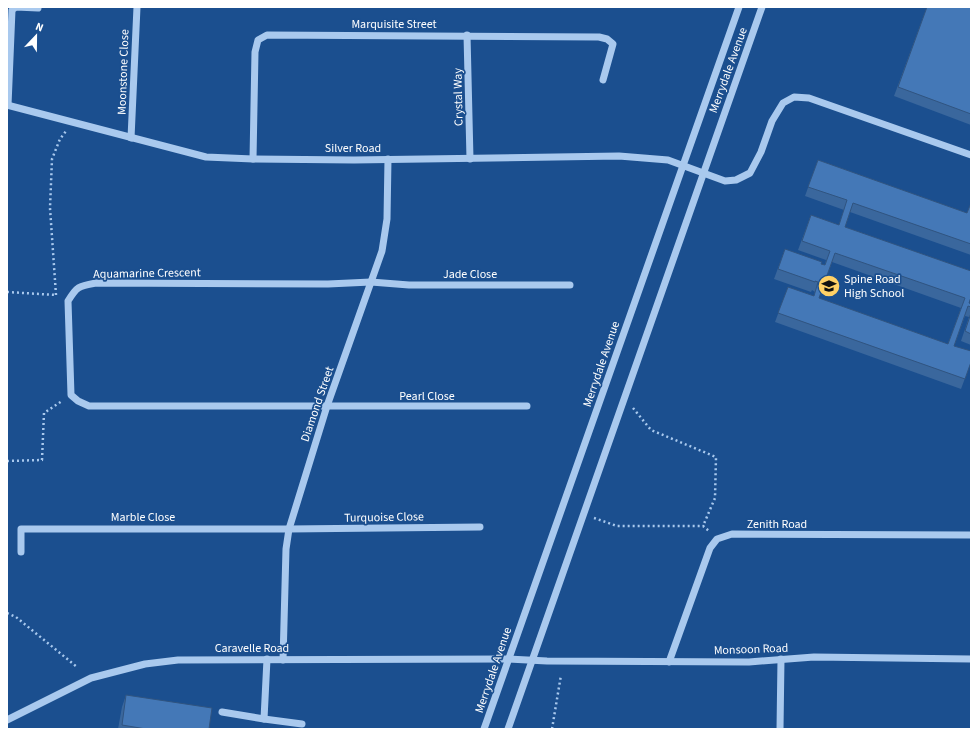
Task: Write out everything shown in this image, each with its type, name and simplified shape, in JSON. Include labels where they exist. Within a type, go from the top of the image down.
[{"type":"street","points":[[7,105],[12,10],[16,7],[38,8]]},
{"type":"street","name":"Moonstone Close","points":[[131,138],[137,7]]},
{"type":"street","name":"Merrydale Avenue","points":[[484,729],[739,7]]},
{"type":"street","name":"Merrydale Avenue","points":[[508,729],[762,7]]},
{"type":"street","name":"Marquisite Street","points":[[253,159],[255,52],[256,44],[261,37],[273,35],[599,37],[613,44],[603,80]]},
{"type":"street","name":"Crystal Way","points":[[467,36],[470,159]]},
{"type":"street","name":"Silver Road","points":[[7,105],[206,157],[253,159],[470,159],[618,156],[668,160],[725,181],[736,180],[750,173],[772,121],[783,103],[794,97],[809,98],[971,156]]},
{"type":"street","name":"Diamond Street","points":[[283,660],[286,549],[289,529],[327,406],[371,282],[386,234],[388,159]]},
{"type":"street","name":"Jade Close","points":[[371,282],[409,285],[570,285]]},
{"type":"street","name":"Aquamarine Crescent","points":[[68,301],[79,286],[96,283],[328,284],[371,282]]},
{"type":"street","points":[[68,301],[71,395],[78,402],[88,406],[327,406]]},
{"type":"street","name":"Pearl Close","points":[[327,406],[527,406]]},
{"type":"street","name":"Turquoise Close","points":[[289,529],[480,527]]},
{"type":"street","name":"Marble Close","points":[[21,552],[21,529],[289,529]]},
{"type":"street","name":"Zenith Road","points":[[669,662],[710,548],[713,543],[722,536],[732,534],[971,535]]},
{"type":"street","name":"Monsoon Road","points":[[532,660],[749,662],[814,657],[971,659]]},
{"type":"street","points":[[264,719],[267,659]]},
{"type":"street","points":[[780,729],[781,659]]},
{"type":"street","name":"Caravelle Road","points":[[7,720],[91,678],[145,664],[178,660],[532,660]]},
{"type":"street","points":[[222,712],[302,724]]},
{"type":"path","points":[[56,295],[50,208],[52,159],[60,139],[73,123]]},
{"type":"path","points":[[7,292],[56,295],[68,301]]},
{"type":"path","points":[[7,461],[42,460],[44,414],[71,395]]},
{"type":"path","points":[[632,407],[651,430],[716,457],[715,498],[703,526]]},
{"type":"path","points":[[593,517],[617,526],[703,526],[710,532]]},
{"type":"path","points":[[7,613],[16,618],[77,667]]},
{"type":"path","points":[[552,729],[561,675]]},
{"type":"building","points":[[927,7],[971,7],[971,114],[898,87]]},
{"type":"building","points":[[818,160],[967,213],[971,203],[971,244],[853,203],[845,227],[971,271],[971,297],[969,303],[971,304],[971,307],[968,306],[954,346],[971,351],[971,362],[965,379],[778,313],[788,287],[814,296],[818,282],[778,269],[785,249],[822,262],[821,264],[825,265],[830,251],[802,241],[811,215],[839,225],[847,200],[808,187]],"holes":[[[835,253],[965,298],[948,344],[819,298]]]},
{"type":"building","points":[[971,313],[971,334],[965,331]]},
{"type":"building","points":[[126,695],[212,708],[209,729],[146,729],[122,725]]},
{"type":"place","name":"Spine Road High School","points":[[829,286]]}]
